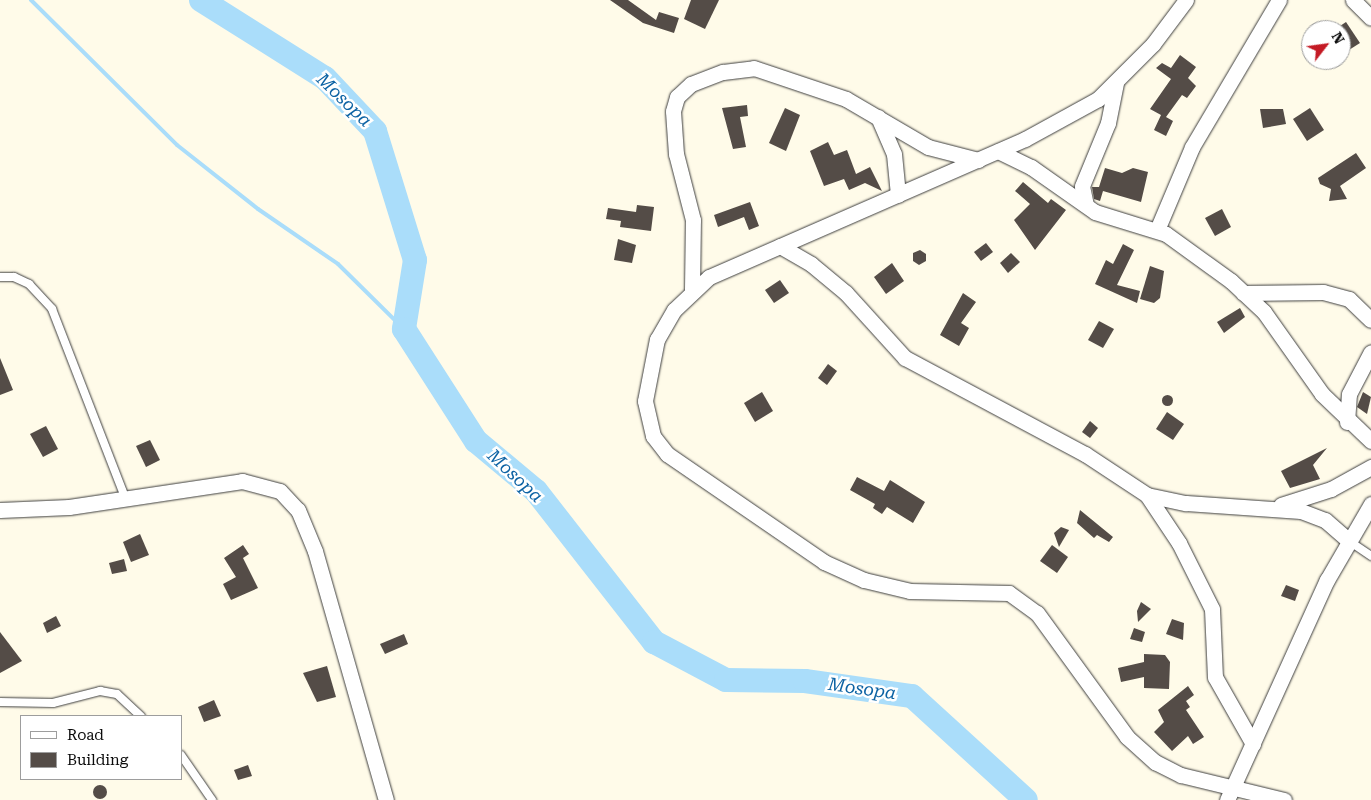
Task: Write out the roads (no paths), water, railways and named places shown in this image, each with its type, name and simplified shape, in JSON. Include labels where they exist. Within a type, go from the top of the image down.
[{"type":"street","points":[[1186,0],[1154,44],[1098,99],[998,151],[709,277],[692,290],[658,339],[648,372],[648,420],[667,454],[824,562],[864,580],[910,591],[1009,593],[1037,613],[1140,750],[1181,775],[1233,786],[1284,800]]},
{"type":"street","points":[[1158,230],[1192,147],[1279,0]]},
{"type":"street","points":[[1353,0],[1371,18]]},
{"type":"street","points":[[692,290],[695,237],[676,154],[677,97],[691,84],[723,72],[754,68],[846,99],[928,147],[978,160]]},
{"type":"street","points":[[1086,205],[1082,186],[1108,123],[1116,82]]},
{"type":"street","points":[[877,116],[894,154],[898,195]]},
{"type":"street","points":[[998,151],[1019,159],[1086,205],[1107,216],[1158,230],[1243,293],[1264,312],[1347,422],[1371,441]]},
{"type":"street","points":[[780,246],[811,264],[846,293],[905,358],[1085,454],[1147,495],[1186,503],[1274,506],[1325,520],[1349,541]]},
{"type":"street","points":[[1243,293],[1324,292],[1349,299],[1371,320]]},
{"type":"street","points":[[1347,422],[1349,394],[1371,352]]},
{"type":"street","points":[[1274,506],[1331,489],[1371,466]]},
{"type":"street","points":[[0,510],[69,507],[124,495],[242,481],[280,491],[298,510],[332,604],[386,800]]},
{"type":"street","points":[[1147,495],[1179,543],[1212,608],[1215,676],[1253,744]]},
{"type":"street","points":[[1226,800],[1349,541],[1371,504]]},
{"type":"lane","points":[[0,277],[14,277],[29,284],[52,309],[124,495]]},
{"type":"lane","points":[[1349,541],[1371,556]]},
{"type":"lane","points":[[0,702],[53,703],[100,691],[117,694],[140,715]]},
{"type":"lane","points":[[182,756],[212,800]]},
{"type":"waterway","points":[[31,0],[177,145],[258,209],[338,264],[404,329]]},
{"type":"waterway","name":"Mosopa","points":[[201,0],[325,78],[375,131],[415,260],[404,329],[476,441],[536,491],[654,642],[726,680],[805,681],[912,696],[1026,800]]}]
